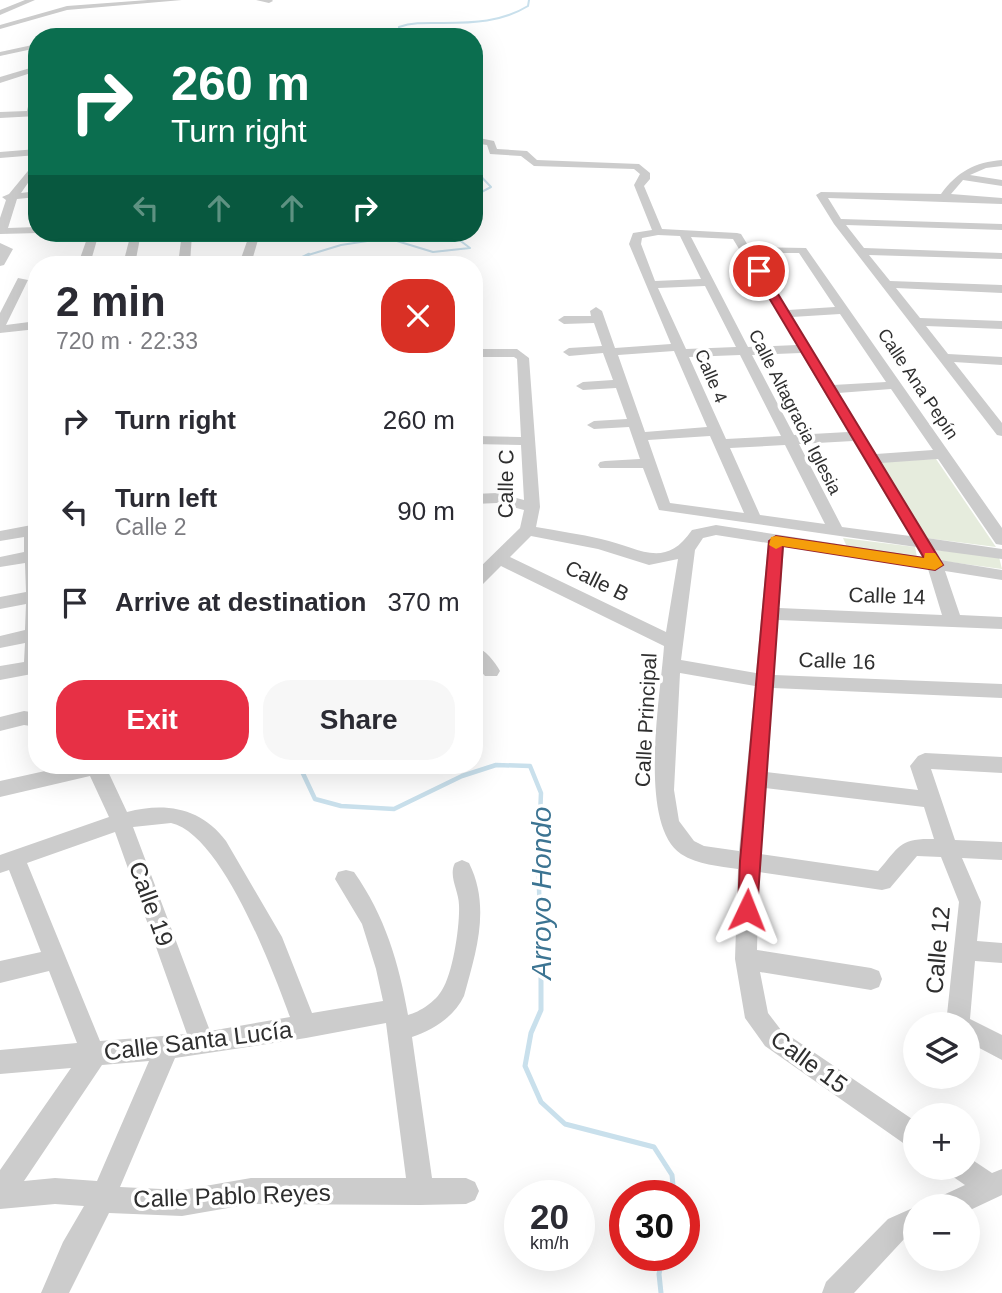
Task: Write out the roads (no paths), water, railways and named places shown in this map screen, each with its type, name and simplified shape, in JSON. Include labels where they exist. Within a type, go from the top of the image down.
[{"type":"street","points":[[10,0],[21,3]]},
{"type":"street","points":[[0,13],[31,0]]},
{"type":"street","points":[[94,0],[110,2]]},
{"type":"street","points":[[0,27],[56,11],[110,2],[178,0]]},
{"type":"street","points":[[260,0],[269,1]]},
{"type":"street","points":[[0,54],[28,48]]},
{"type":"street","points":[[0,82],[28,69]]},
{"type":"street","points":[[0,82],[28,82]]},
{"type":"street","points":[[0,115],[28,113]]},
{"type":"street","points":[[483,142],[491,143],[493,152],[524,153],[534,163],[636,166],[645,173],[645,179],[639,185],[658,232],[734,235],[746,250],[923,543],[935,565],[953,621]]},
{"type":"street","points":[[0,155],[28,153]]},
{"type":"street","points":[[944,197],[961,177],[977,165],[1002,163]]},
{"type":"street","points":[[28,175],[13,196],[1,232],[28,230]]},
{"type":"street","points":[[961,177],[1002,183]]},
{"type":"street","points":[[0,198],[28,195]]},
{"type":"street","points":[[1002,201],[821,195],[838,222],[1002,432]]},
{"type":"street","points":[[838,222],[1002,226]]},
{"type":"street","name":"Calle 4","points":[[658,232],[637,235],[635,244],[755,521]]},
{"type":"street","name":"Calle Altagracia Iglesia","points":[[684,234],[706,282],[837,532]]},
{"type":"street","points":[[0,246],[8,249],[0,263]]},
{"type":"street","name":"Calle Ana Pepín","points":[[746,250],[802,250],[1002,540]]},
{"type":"street","points":[[861,251],[1002,256]]},
{"type":"street","points":[[22,280],[0,327],[28,325]]},
{"type":"street","points":[[651,285],[706,282]]},
{"type":"street","points":[[887,284],[1002,289]]},
{"type":"street","points":[[785,314],[844,310]]},
{"type":"street","points":[[564,320],[597,315],[664,507],[1002,554]]},
{"type":"street","points":[[918,322],[1002,325]]},
{"type":"street","points":[[569,352],[805,349]]},
{"type":"street","name":"Calle C","points":[[483,353],[517,353],[523,358],[532,507],[528,530],[483,575]]},
{"type":"street","points":[[945,358],[1002,361]]},
{"type":"street","points":[[583,386],[621,384]]},
{"type":"street","points":[[830,389],[896,385]]},
{"type":"street","points":[[979,402],[1002,403]]},
{"type":"street","points":[[594,425],[719,437],[789,440],[858,436]]},
{"type":"street","points":[[483,440],[530,441]]},
{"type":"street","points":[[872,459],[942,454]]},
{"type":"street","points":[[605,465],[649,463]]},
{"type":"street","points":[[483,499],[497,498],[532,507]]},
{"type":"street","points":[[0,536],[28,530]]},
{"type":"street","points":[[528,530],[601,544],[649,560],[663,559],[687,550],[698,534],[716,530],[1002,575]]},
{"type":"street","name":"Calle 15","points":[[776,541],[749,861],[746,959],[757,1018],[773,1038],[903,1128]]},
{"type":"street","name":"Calle Principal","points":[[687,550],[671,665],[664,790],[669,822],[687,847],[701,854],[749,861]]},
{"type":"street","points":[[0,562],[28,556]]},
{"type":"street","name":"Calle B","points":[[501,559],[673,643]]},
{"type":"street","points":[[0,603],[28,598]]},
{"type":"street","name":"Calle 14","points":[[770,614],[1002,624]]},
{"type":"street","points":[[0,642],[28,636]]},
{"type":"street","points":[[483,662],[491,671]]},
{"type":"street","name":"Calle 16","points":[[671,665],[763,681],[1002,691]]},
{"type":"street","points":[[0,673],[28,667]]},
{"type":"street","points":[[0,724],[28,719]]},
{"type":"street","name":"Calle 12","points":[[959,1012],[970,902],[947,847],[920,766],[925,761],[1002,765]]},
{"type":"street","points":[[0,789],[63,774]]},
{"type":"street","name":"Calle 19","points":[[100,774],[121,822],[203,1044]]},
{"type":"street","points":[[758,779],[932,800]]},
{"type":"street","points":[[0,1195],[94,1055],[55,960],[7,862],[121,822],[169,815],[181,817],[209,833],[274,944],[306,1027]]},
{"type":"street","points":[[749,861],[882,881],[912,847],[1002,851]]},
{"type":"street","name":"Calle Santa Lucía","points":[[0,1062],[203,1044],[306,1027],[397,1020],[426,1021],[452,996],[468,940],[470,903],[462,869]]},
{"type":"street","points":[[346,879],[365,909],[393,988],[420,1192]]},
{"type":"street","points":[[966,950],[1002,953]]},
{"type":"street","points":[[746,959],[871,979]]},
{"type":"street","points":[[0,972],[55,960]]},
{"type":"street","points":[[980,1036],[1002,1048]]},
{"type":"street","points":[[55,1293],[73,1252],[102,1199],[166,1048]]},
{"type":"street","points":[[980,1177],[996,1185]]},
{"type":"street","points":[[975,1194],[996,1185]]},
{"type":"street","name":"Calle Pablo Reyes","points":[[0,1195],[95,1193],[102,1199],[182,1203],[251,1191],[466,1191]]},
{"type":"street","points":[[836,1292],[897,1228],[903,1225]]},
{"type":"waterway","name":"Arroyo Hondo","points":[[399,28],[415,24],[465,23],[498,18],[528,6],[529,0]]},
{"type":"waterway","name":"Arroyo Hondo","points":[[483,179],[491,187],[483,191]]},
{"type":"waterway","name":"Arroyo Hondo","points":[[305,256],[361,242]]},
{"type":"waterway","name":"Arroyo Hondo","points":[[400,242],[433,252],[470,248],[462,242]]},
{"type":"waterway","name":"Arroyo Hondo","points":[[305,256],[309,254]]},
{"type":"waterway","name":"Arroyo Hondo","points":[[483,769],[496,765],[530,766],[541,793],[538,863],[541,940]]},
{"type":"waterway","name":"Arroyo Hondo","points":[[303,774],[315,799],[341,806],[394,809],[468,774]]},
{"type":"waterway","name":"Arroyo Hondo","points":[[541,940],[541,1010],[531,1033],[525,1066],[541,1102],[565,1124],[654,1147],[672,1180]]},
{"type":"waterway","name":"Arroyo Hondo","points":[[660,1271],[661,1293]]}]
